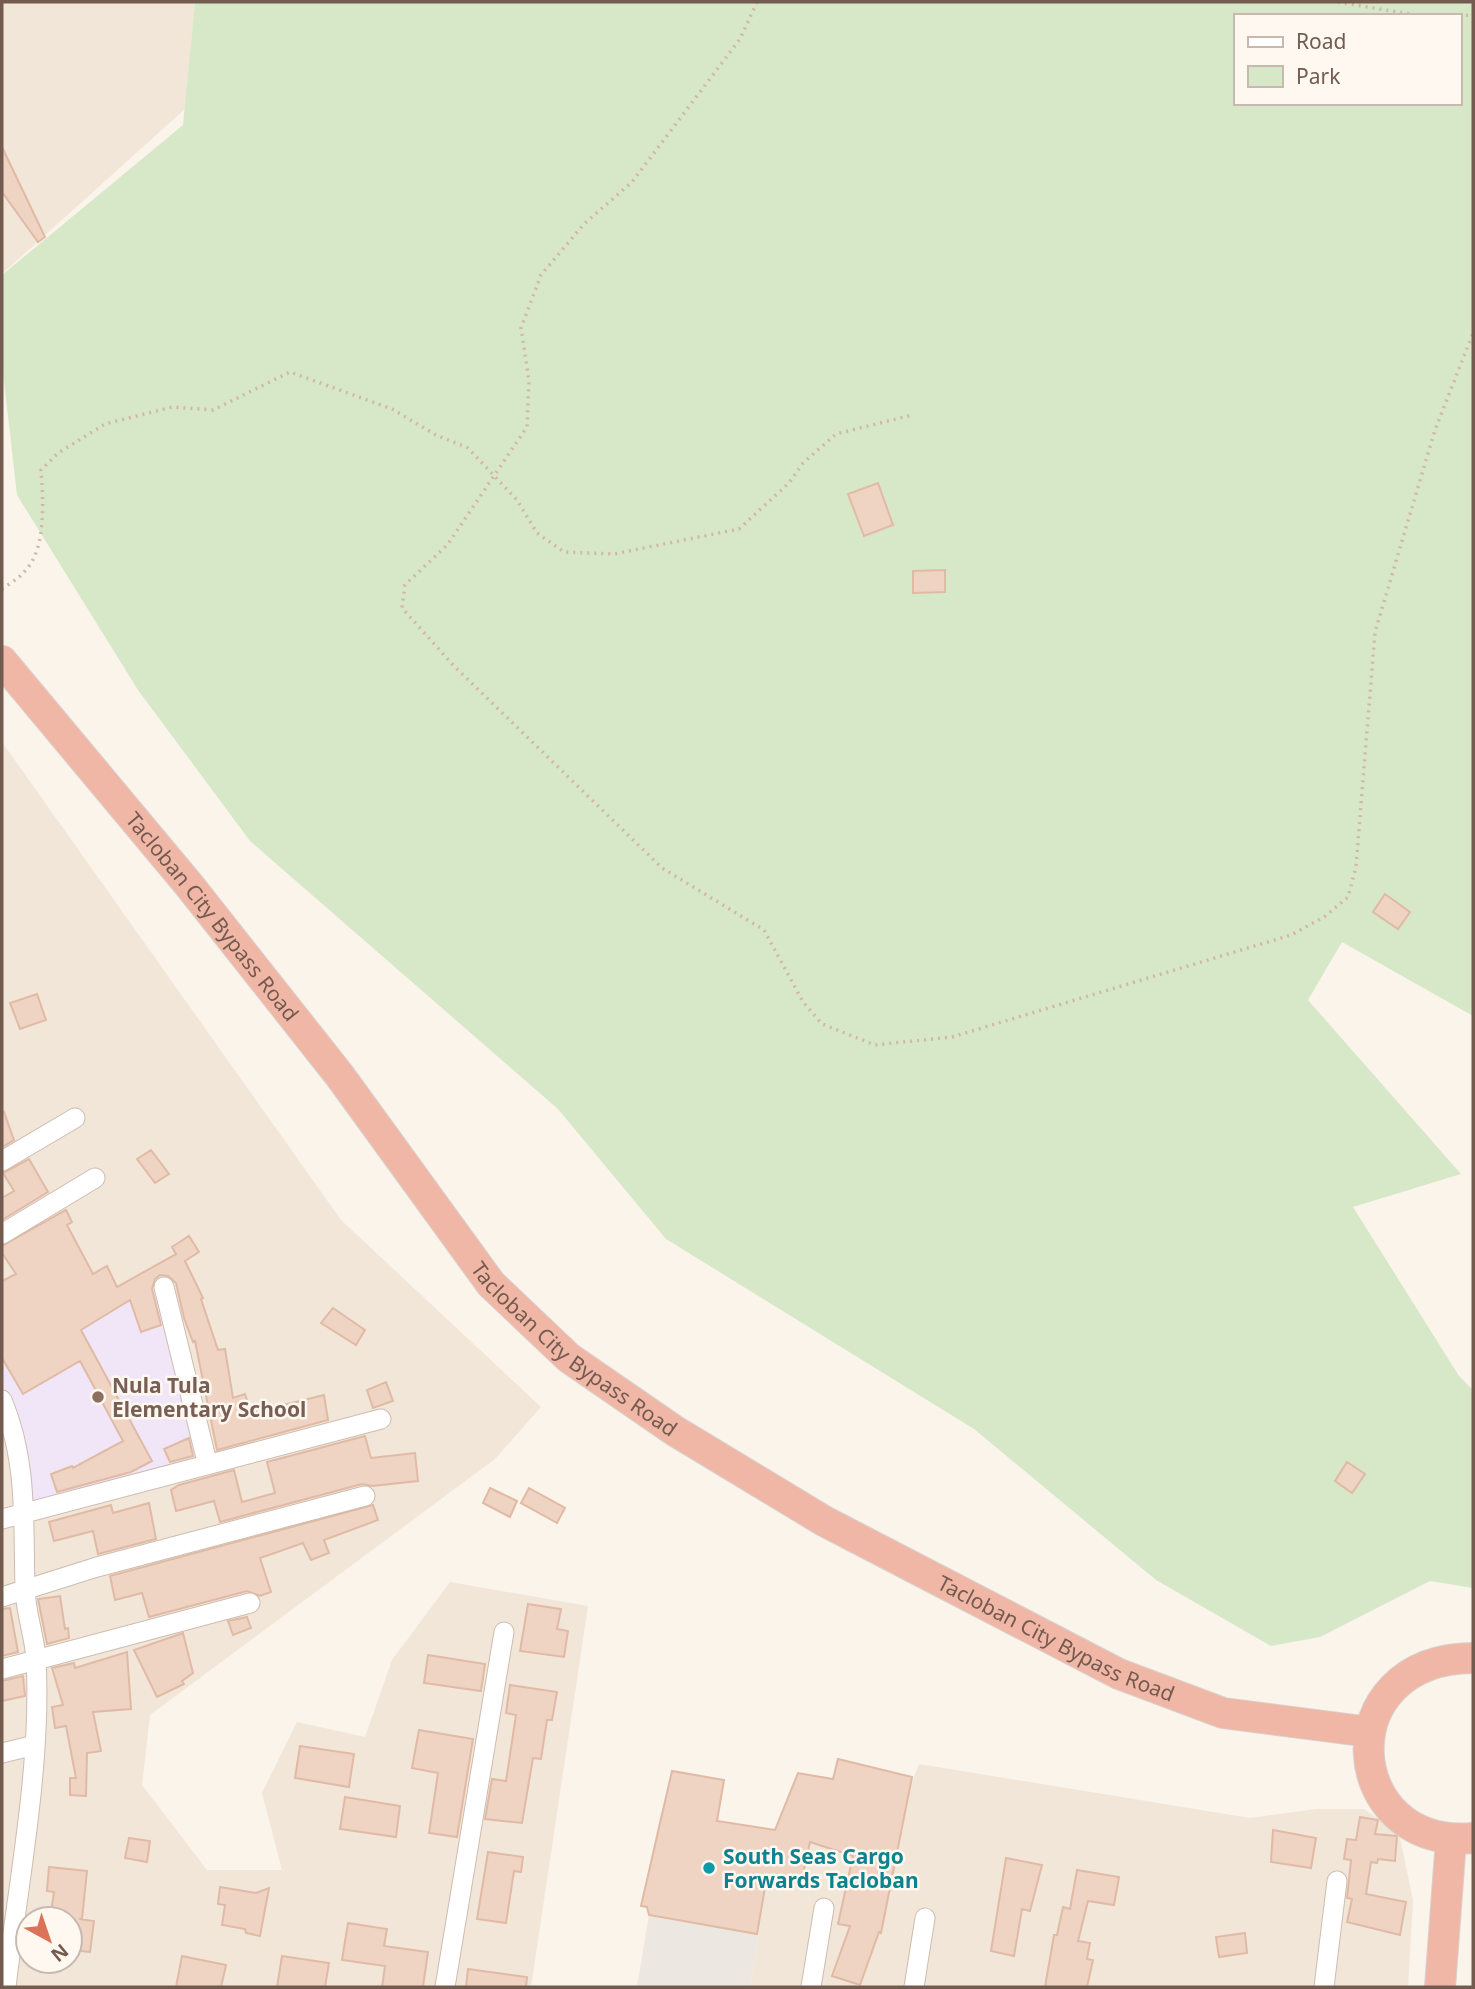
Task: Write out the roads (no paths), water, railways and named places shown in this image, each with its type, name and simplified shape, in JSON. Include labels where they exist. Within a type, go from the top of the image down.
[{"type":"highway","name":"Tacloban City Bypass Road","points":[[2,661],[189,885],[323,1055],[491,1284],[569,1358],[675,1431],[824,1521],[1119,1674],[1223,1713],[1370,1732]]},
{"type":"highway","points":[[1440,1987],[1462,1839],[1421,1832],[1396,1815],[1378,1791],[1369,1762],[1370,1732],[1379,1706],[1396,1683],[1419,1667],[1445,1658],[1473,1658]]},
{"type":"street","points":[[2,1161],[75,1118]]},
{"type":"street","points":[[2,1234],[95,1178]]},
{"type":"street","points":[[164,1287],[207,1462]]},
{"type":"street","points":[[2,1400],[9,1441],[23,1475],[24,1591],[36,1659],[34,1745],[6,1987]]},
{"type":"street","points":[[2,1519],[207,1462],[382,1419]]},
{"type":"street","points":[[2,1597],[97,1567],[365,1496]]},
{"type":"street","points":[[2,1669],[250,1603]]},
{"type":"street","points":[[445,1987],[504,1632]]},
{"type":"street","points":[[2,1753],[34,1745]]},
{"type":"street","points":[[1324,1987],[1337,1881]]},
{"type":"street","points":[[811,1987],[824,1908]]},
{"type":"street","points":[[914,1987],[925,1918]]},
{"type":"place","name":"Nula Tula Elementary School","points":[[98,1397]]},
{"type":"place","name":"South Seas Cargo Forwards Tacloban","points":[[709,1868]]}]
